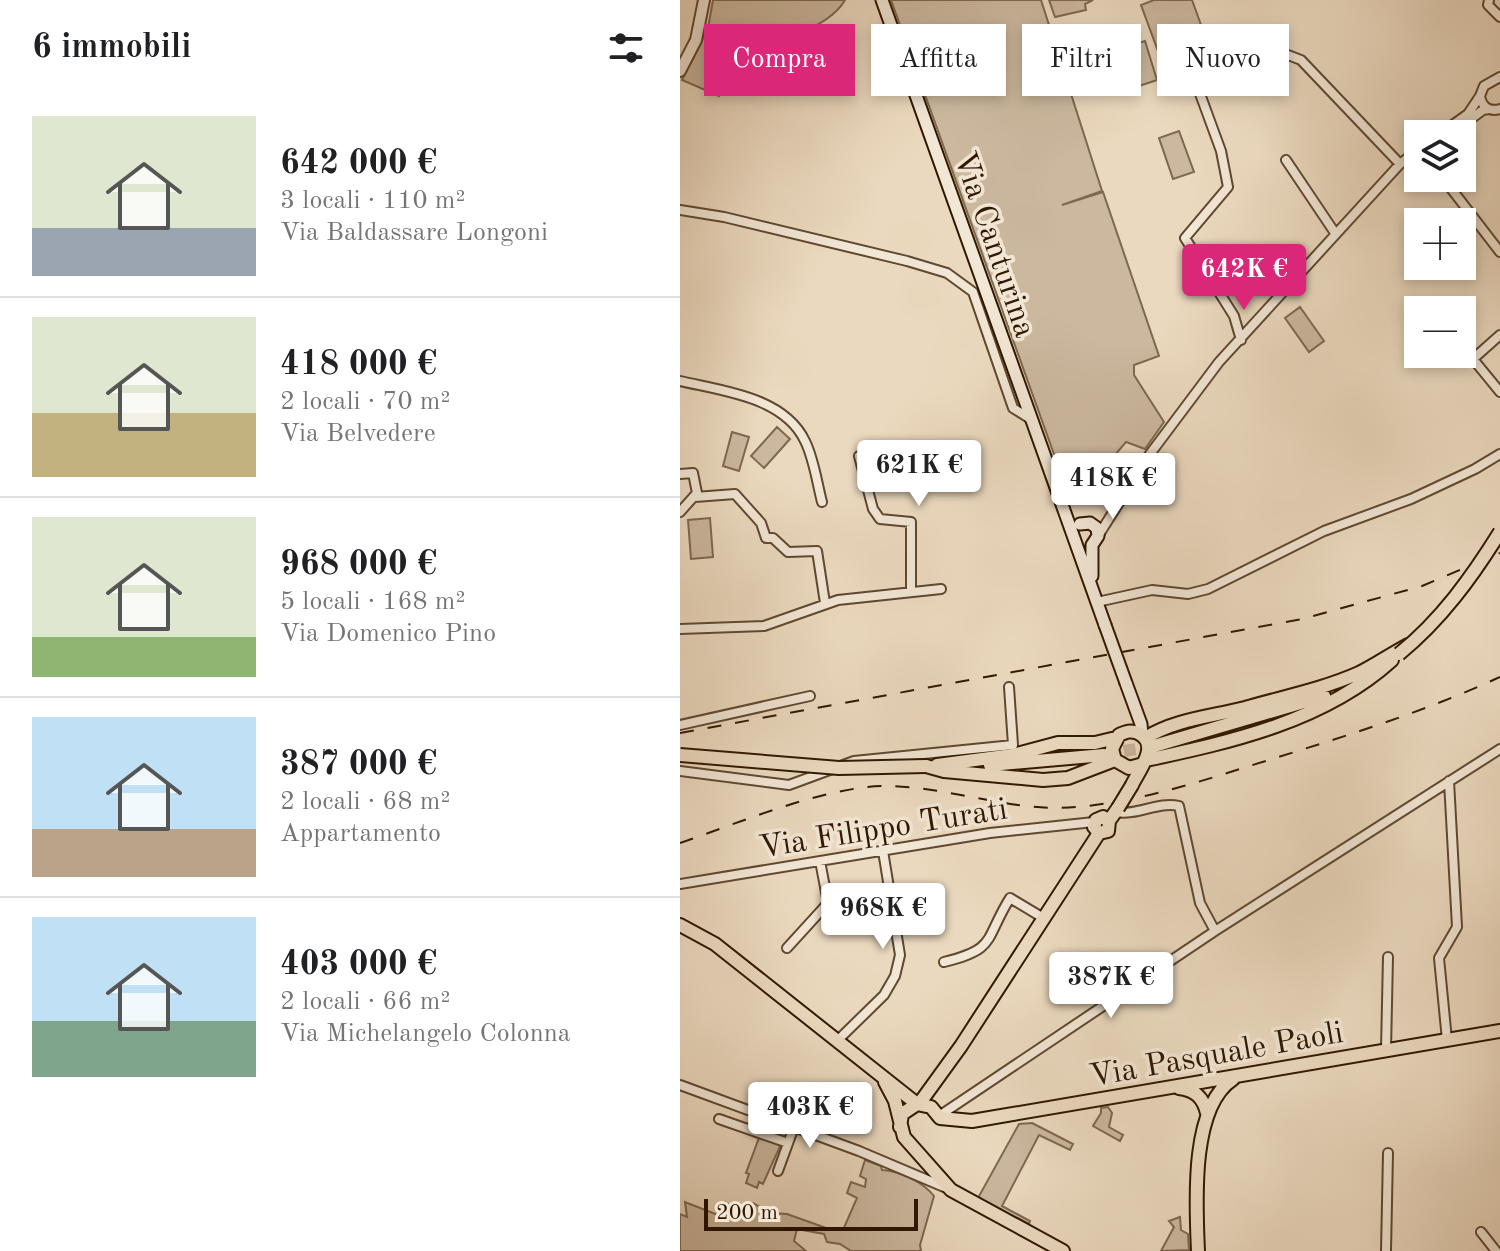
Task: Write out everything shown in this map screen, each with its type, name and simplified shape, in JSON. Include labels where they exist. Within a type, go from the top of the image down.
[{"type":"main road","name":"Via Canturina","points":[[882,0],[1029,418],[1062,505],[1077,533],[1091,586],[1147,740]]},
{"type":"main road","points":[[1086,522],[1095,535],[1081,545],[1077,533],[1086,522]]},
{"type":"main road","points":[[680,755],[839,768],[1114,761],[1134,768],[1144,762],[1286,723],[1399,654],[1460,591],[1500,532]]},
{"type":"main road","name":"Via Canturina","points":[[1091,586],[1095,535]]},
{"type":"main road","points":[[1147,740],[1166,726],[1179,722],[1230,712],[1362,677],[1411,644]]},
{"type":"main road","points":[[1132,785],[1114,761],[1112,749],[1136,713]]},
{"type":"main road","points":[[900,1127],[902,1114],[922,1102],[1045,919],[1097,827],[1108,831],[1149,749],[1147,740],[1133,731],[1013,755],[926,766]]},
{"type":"main road","points":[[926,766],[944,771],[1043,780],[1068,778],[1114,761]]},
{"type":"main road","points":[[680,928],[715,944],[878,1073],[939,1117]]},
{"type":"main road","name":"Via Pasquale Paoli","points":[[939,1117],[972,1121],[1500,1031]]},
{"type":"main road","points":[[878,1073],[895,1101],[900,1127],[908,1141],[951,1190],[1063,1251]]},
{"type":"main road","points":[[1198,1251],[1196,1191],[1207,1113],[1219,1091],[1239,1075]]},
{"type":"main road","points":[[1167,1087],[1195,1092],[1207,1113]]},
{"type":"street","points":[[680,71],[696,40],[704,0]]},
{"type":"street","points":[[1488,0],[1492,11],[1500,17]]},
{"type":"street","points":[[1241,340],[1234,316],[1185,238],[1228,187],[1221,151],[1199,91],[1202,86],[1288,55],[1301,60],[1400,164]]},
{"type":"street","points":[[1460,120],[1468,114],[1484,86],[1497,81]]},
{"type":"street","points":[[1480,96],[1481,102],[1496,110]]},
{"type":"street","points":[[1469,120],[1483,110],[1496,110]]},
{"type":"street","points":[[1286,160],[1335,233]]},
{"type":"street","points":[[1095,535],[1114,513],[1150,454],[1219,362],[1404,161]]},
{"type":"street","points":[[1454,192],[1500,252]]},
{"type":"street","points":[[680,210],[724,217],[947,273],[973,292],[1013,408],[1029,418]]},
{"type":"street","points":[[1500,335],[1473,359],[1500,392]]},
{"type":"street","points":[[680,381],[776,409],[806,442],[822,502]]},
{"type":"street","points":[[1097,602],[1152,590],[1188,594],[1208,589],[1324,531],[1411,499],[1500,454]]},
{"type":"street","points":[[859,456],[873,509],[880,519],[911,522],[911,591]]},
{"type":"street","points":[[683,473],[693,473],[695,476],[695,497]]},
{"type":"street","points":[[680,512],[695,497],[735,494],[761,523],[766,538],[773,538],[788,552],[817,551],[825,603]]},
{"type":"street","points":[[680,629],[764,626],[825,603],[941,589]]},
{"type":"street","points":[[680,771],[789,785],[854,761],[1013,745],[1009,687]]},
{"type":"street","points":[[680,725],[810,696]]},
{"type":"street","points":[[939,1117],[961,1099],[1215,931],[1500,749]]},
{"type":"street","points":[[1447,1040],[1439,958],[1457,927],[1449,781]]},
{"type":"street","points":[[1114,814],[1172,804],[1180,808],[1200,903],[1215,931]]},
{"type":"street","name":"Via Filippo Turati","points":[[680,884],[1030,828],[1097,827]]},
{"type":"street","points":[[838,1040],[884,995],[895,976],[900,955],[883,851]]},
{"type":"street","points":[[787,948],[828,903],[820,861]]},
{"type":"street","points":[[944,962],[971,955],[985,947],[1010,898],[1045,919]]},
{"type":"street","points":[[1386,1050],[1388,957]]},
{"type":"street","points":[[680,1085],[859,1151],[951,1190]]},
{"type":"street","points":[[961,1099],[960,1110],[972,1121]]},
{"type":"street","points":[[719,1119],[750,1124],[788,1143]]},
{"type":"street","points":[[778,1171],[794,1127]]},
{"type":"street","points":[[1386,1251],[1388,1153]]},
{"type":"street","points":[[1481,1232],[1496,1251]]},
{"type":"shaded area","points":[[713,0],[845,0],[832,15],[818,24],[709,24]]},
{"type":"shaded area","points":[[891,0],[1041,0],[1049,24],[1022,24],[1022,96],[1072,96],[1102,191],[1062,205],[1103,192],[1159,356],[1134,365],[1134,375],[1164,422],[1145,449],[1126,442],[1085,490],[1069,496],[925,96],[1006,96],[1006,24],[900,24]]},
{"type":"shaded area","points":[[1049,0],[1093,0],[1085,4],[1086,10],[1055,17]]},
{"type":"shaded area","points":[[1154,0],[1192,0],[1201,24],[1157,24],[1157,48],[1141,5]]},
{"type":"shaded area","points":[[704,36],[704,90],[682,80]]},
{"type":"shaded area","points":[[1145,41],[1157,80],[1141,85],[1141,42]]},
{"type":"shaded area","points":[[1179,131],[1194,172],[1173,179],[1159,138]]},
{"type":"shaded area","points":[[1300,307],[1324,341],[1309,352],[1285,318]]},
{"type":"shaded area","points":[[777,427],[790,439],[764,468],[751,456]]},
{"type":"shaded area","points":[[732,432],[749,437],[739,471],[723,466]]},
{"type":"shaded area","points":[[710,518],[713,557],[691,559],[688,520]]},
{"type":"shaded area","points":[[1108,1107],[1112,1113],[1109,1127],[1123,1135],[1120,1141],[1093,1126],[1101,1108]]},
{"type":"shaded area","points":[[1032,1123],[1073,1144],[1070,1150],[1039,1135],[1002,1206],[1030,1221],[1029,1224],[978,1198],[1019,1124]]},
{"type":"shaded area","points":[[760,1135],[781,1144],[763,1184],[759,1182],[757,1188],[746,1183],[749,1174],[746,1173]]},
{"type":"shaded area","points":[[865,1160],[881,1166],[882,1170],[911,1178],[934,1196],[921,1251],[851,1251],[840,1244],[827,1242],[824,1234],[797,1229],[794,1241],[806,1251],[680,1251],[680,1214],[687,1217],[685,1202],[718,1215],[725,1202],[736,1210],[753,1203],[770,1213],[787,1214],[829,1229],[843,1230],[857,1198],[847,1193],[851,1182],[865,1187],[866,1179],[860,1176]]},
{"type":"shaded area","points":[[1180,1217],[1181,1230],[1188,1234],[1189,1250],[1161,1251],[1174,1227],[1169,1221]]},
{"type":"tunnel","points":[[1106,754],[1154,746]]},
{"type":"railway","points":[[680,733],[1302,619],[1422,586],[1500,553]]},
{"type":"railway","points":[[680,843],[781,807],[860,788],[908,787],[1053,808],[1127,800],[1200,781],[1358,731],[1444,701],[1500,677]]}]
